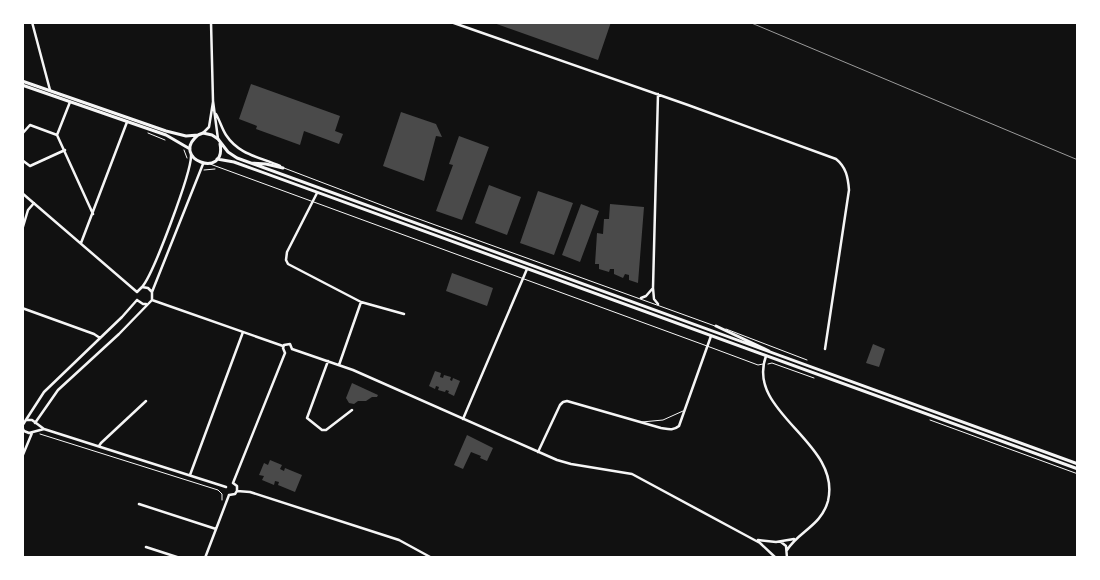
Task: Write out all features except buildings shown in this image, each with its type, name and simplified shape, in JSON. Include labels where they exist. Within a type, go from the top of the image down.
[{"type":"main road","points":[[22,83],[50,90],[166,131],[186,136],[198,136]]},
{"type":"main road","points":[[22,83],[70,102],[166,135],[191,151],[197,161],[203,164],[217,159],[234,162],[1078,468]]},
{"type":"main road","points":[[191,151],[192,141],[198,136],[203,134],[212,135],[236,158],[250,164],[1078,464]]},
{"type":"main road","points":[[217,159],[220,152],[220,143]]},
{"type":"main road","points":[[250,164],[266,164],[283,168]]},
{"type":"main road","points":[[716,326],[783,358]]},
{"type":"street","points":[[32,22],[50,90]]},
{"type":"street","points":[[211,22],[213,101],[218,139]]},
{"type":"street","points":[[451,22],[658,94],[836,159],[842,164],[848,179],[849,190],[826,349]]},
{"type":"street","points":[[658,94],[652,288],[654,299],[658,304]]},
{"type":"street","points":[[203,134],[208,126],[213,101]]},
{"type":"street","points":[[57,135],[70,102]]},
{"type":"street","points":[[215,112],[226,135],[236,146],[247,154],[283,168]]},
{"type":"street","points":[[81,243],[127,122]]},
{"type":"street","points":[[22,134],[30,125],[57,135],[93,214]]},
{"type":"street","points":[[22,160],[30,166],[65,150]]},
{"type":"street","points":[[44,429],[27,433],[23,426],[44,392],[122,317],[137,300],[137,292],[148,280],[189,171],[191,151]]},
{"type":"street","points":[[152,300],[152,292],[203,164]]},
{"type":"street","points":[[22,193],[137,292]]},
{"type":"street","points":[[317,193],[287,252],[286,260],[294,269],[361,302],[404,314]]},
{"type":"street","points":[[22,230],[28,210],[34,202]]},
{"type":"street","points":[[464,419],[527,268]]},
{"type":"street","points":[[142,287],[148,288],[152,292]]},
{"type":"street","points":[[641,298],[646,296],[652,288]]},
{"type":"street","points":[[137,300],[146,304]]},
{"type":"street","points":[[22,457],[35,423],[58,390],[119,334],[146,304],[152,300]]},
{"type":"street","points":[[152,300],[283,346],[290,344],[292,349],[339,365],[538,452],[571,464],[632,474],[760,543],[776,558]]},
{"type":"street","points":[[339,365],[361,302]]},
{"type":"street","points":[[22,308],[94,334],[100,338]]},
{"type":"street","points":[[190,475],[244,332]]},
{"type":"street","points":[[538,452],[563,402],[672,430],[678,426],[711,336]]},
{"type":"street","points":[[226,487],[233,483],[285,353],[283,346]]},
{"type":"street","points":[[285,353],[290,352],[292,349]]},
{"type":"street","points":[[766,356],[762,375],[766,390],[772,401],[814,450],[826,473],[828,494],[824,510],[816,523],[796,539],[782,557]]},
{"type":"street","points":[[328,361],[307,418],[322,430],[326,430],[352,410]]},
{"type":"street","points":[[99,446],[146,401]]},
{"type":"street","points":[[26,420],[32,420],[44,429],[226,487]]},
{"type":"street","points":[[233,483],[237,486],[237,491]]},
{"type":"street","points":[[226,487],[226,492],[229,495]]},
{"type":"street","points":[[229,495],[233,495],[237,491],[250,492],[399,540],[432,558]]},
{"type":"street","points":[[205,558],[229,495]]},
{"type":"street","points":[[139,504],[216,529]]},
{"type":"street","points":[[750,538],[776,542],[796,539]]},
{"type":"street","points":[[771,552],[772,546],[776,542]]},
{"type":"street","points":[[780,542],[784,544],[787,558]]},
{"type":"street","points":[[146,546],[180,558]]},
{"type":"lane","points":[[209,163],[763,365]]},
{"type":"lane","points":[[283,168],[807,360]]},
{"type":"lane","points":[[641,422],[662,420],[684,411]]},
{"type":"path","points":[[146,133],[169,141]]},
{"type":"path","points":[[182,148],[187,160]]},
{"type":"path","points":[[763,365],[772,363],[817,379]]},
{"type":"path","points":[[924,418],[1078,474]]},
{"type":"path","points":[[37,435],[44,434],[218,490],[222,494],[224,502]]},
{"type":"railway","points":[[749,22],[1078,160]]}]
